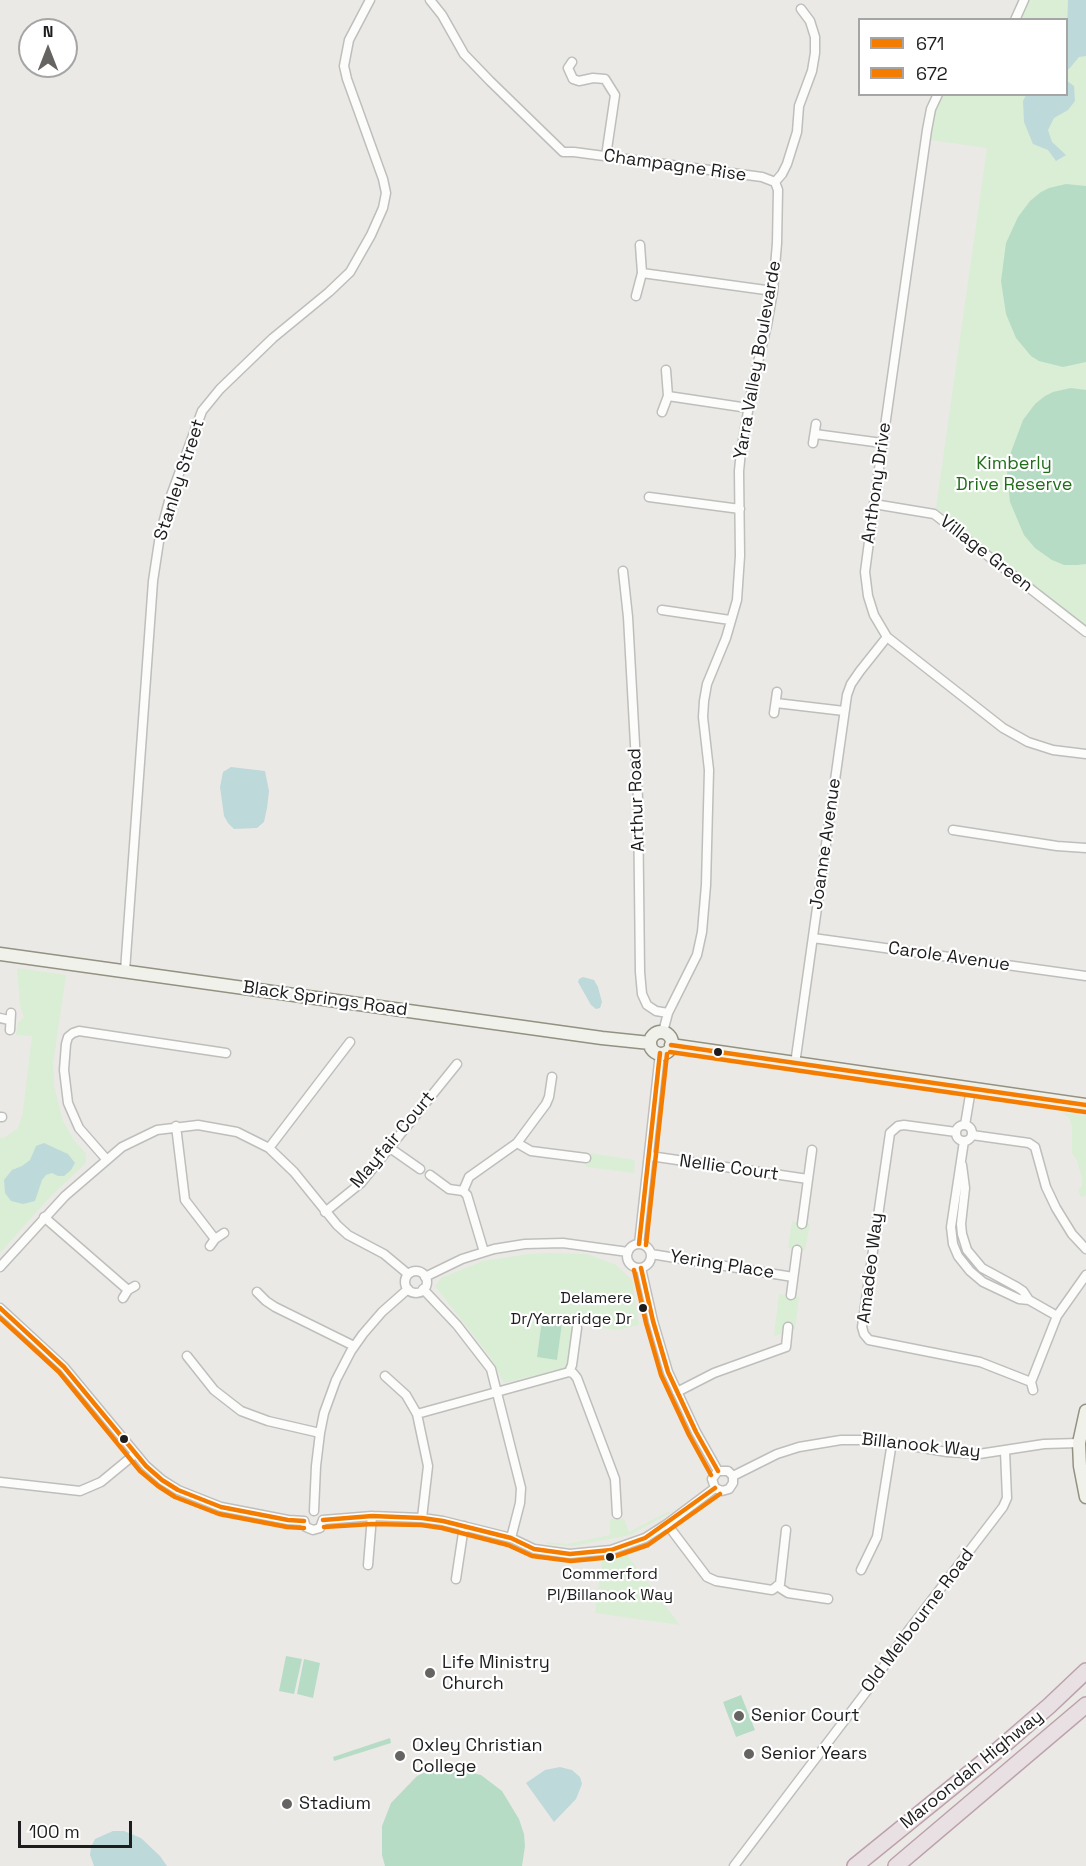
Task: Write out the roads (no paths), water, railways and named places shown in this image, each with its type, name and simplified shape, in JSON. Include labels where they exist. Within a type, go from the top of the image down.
[{"type":"highway","name":"Maroondah Highway","points":[[855,1866],[998,1750],[1086,1671]]},
{"type":"highway","name":"Maroondah Highway","points":[[896,1866],[1086,1705]]},
{"type":"main road","name":"Black Springs Road","points":[[0,954],[650,1043]]},
{"type":"main road","points":[[663,1032],[670,1038],[671,1045],[666,1052],[660,1053],[654,1051],[650,1043],[654,1035],[663,1032]]},
{"type":"main road","points":[[671,1045],[1086,1105]]},
{"type":"main road","points":[[1086,1411],[1079,1443],[1080,1466],[1086,1497]]},
{"type":"street","name":"Stanley Street","points":[[125,971],[153,581],[160,535],[172,491],[202,411],[220,389],[273,338],[350,272],[383,208],[386,193],[344,66],[349,40],[370,0]]},
{"type":"street","name":"Champagne Rise","points":[[430,0],[442,15],[464,54],[563,152],[762,177],[775,182]]},
{"type":"street","points":[[1016,18],[1024,0]]},
{"type":"street","points":[[775,182],[787,164],[797,132],[799,106],[812,71],[815,53],[815,37],[810,21],[801,9]]},
{"type":"street","points":[[572,62],[568,68],[573,79],[579,81],[593,78],[605,79],[615,95],[606,156]]},
{"type":"street","name":"Anthony Drive","points":[[937,96],[931,109],[927,130],[866,560],[866,585],[874,615],[887,637],[1003,728],[1028,742],[1053,750],[1086,754]]},
{"type":"street","name":"Yarra Valley Boulevarde","points":[[663,1032],[668,1013],[697,955],[702,932],[706,885],[709,770],[703,717],[704,701],[707,684],[726,638],[737,600],[740,461],[748,408],[773,291],[778,190],[775,182]]},
{"type":"street","points":[[636,296],[642,273],[640,245]]},
{"type":"street","points":[[642,273],[773,291]]},
{"type":"street","points":[[662,412],[668,396],[666,370]]},
{"type":"street","points":[[668,396],[748,408]]},
{"type":"street","points":[[816,424],[814,438],[882,443]]},
{"type":"street","points":[[650,497],[740,510]]},
{"type":"street","name":"Village Green","points":[[874,504],[934,514],[1086,632]]},
{"type":"street","name":"Arthur Road","points":[[623,571],[638,799],[642,994],[647,1005],[656,1011],[668,1013]]},
{"type":"street","points":[[662,610],[730,620]]},
{"type":"street","name":"Joanne Avenue","points":[[795,1064],[844,711],[851,684],[887,637]]},
{"type":"street","points":[[774,713],[777,692]]},
{"type":"street","points":[[776,703],[844,711]]},
{"type":"street","points":[[953,830],[1057,846],[1086,848]]},
{"type":"street","name":"Carole Avenue","points":[[813,938],[1086,976]]},
{"type":"street","points":[[7,1017],[10,1030]]},
{"type":"street","points":[[107,1160],[79,1128],[68,1103],[64,1070],[68,1037],[73,1033],[89,1032],[226,1053]]},
{"type":"street","points":[[269,1148],[350,1042]]},
{"type":"street","points":[[639,1244],[660,1053]]},
{"type":"street","name":"Mayfair Court","points":[[326,1212],[361,1183],[457,1064]]},
{"type":"street","points":[[484,1252],[464,1191],[469,1177],[517,1143],[546,1104],[552,1077]]},
{"type":"street","points":[[965,1125],[971,1089]]},
{"type":"street","points":[[0,1267],[65,1196],[107,1160],[138,1138],[157,1130],[198,1125],[237,1132],[269,1148],[294,1172],[348,1235],[384,1254],[408,1274]]},
{"type":"street","name":"Amadeo Way","points":[[956,1132],[904,1125],[898,1126],[890,1133],[862,1327],[864,1334],[869,1340],[980,1362],[1032,1386],[1057,1316]]},
{"type":"street","points":[[964,1141],[958,1138],[956,1132],[958,1128],[965,1125]]},
{"type":"street","points":[[965,1125],[970,1129],[972,1135]]},
{"type":"street","points":[[176,1126],[185,1200],[212,1242],[224,1233]]},
{"type":"street","points":[[964,1141],[972,1135]]},
{"type":"street","points":[[972,1135],[1032,1144],[1037,1151],[1041,1172],[1056,1208],[1072,1234],[1086,1249]]},
{"type":"street","points":[[964,1141],[961,1162],[965,1188],[961,1224],[963,1240],[967,1250],[982,1268],[1017,1287],[1029,1300],[1057,1316],[1086,1275]]},
{"type":"street","points":[[517,1143],[531,1151],[586,1158]]},
{"type":"street","points":[[390,1148],[420,1169]]},
{"type":"street","points":[[802,1224],[812,1150]]},
{"type":"street","name":"Nellie Court","points":[[650,1156],[808,1179]]},
{"type":"street","points":[[430,1175],[449,1189],[464,1191]]},
{"type":"street","points":[[44,1217],[129,1292]]},
{"type":"street","points":[[425,1277],[462,1259],[509,1246],[544,1243],[627,1252]]},
{"type":"street","points":[[639,1244],[645,1246],[651,1254],[650,1262],[641,1268],[631,1265],[627,1259],[627,1252],[632,1246],[639,1244]]},
{"type":"street","name":"Yering Place","points":[[791,1295],[797,1250]]},
{"type":"street","name":"Yering Place","points":[[651,1254],[794,1276]]},
{"type":"street","points":[[641,1268],[660,1345],[677,1392],[718,1471]]},
{"type":"street","points":[[417,1271],[425,1277],[426,1283],[423,1289],[417,1292],[408,1289],[405,1283],[408,1274],[417,1271]]},
{"type":"street","points":[[314,1511],[320,1433],[324,1413],[336,1380],[354,1346],[382,1312],[408,1289]]},
{"type":"street","points":[[423,1289],[457,1324],[487,1362],[497,1392],[521,1488],[520,1503],[511,1538]]},
{"type":"street","points":[[257,1292],[275,1307],[354,1346]]},
{"type":"street","points":[[0,1308],[64,1367],[146,1467],[162,1480],[198,1499],[251,1513],[304,1521]]},
{"type":"street","points":[[677,1392],[714,1372],[786,1347],[788,1327]]},
{"type":"street","points":[[569,1372],[577,1328]]},
{"type":"street","points":[[187,1356],[214,1390],[241,1412],[320,1433]]},
{"type":"street","points":[[417,1414],[569,1372]]},
{"type":"street","points":[[569,1372],[577,1378],[615,1479],[617,1515]]},
{"type":"street","points":[[385,1376],[406,1395],[417,1414],[429,1466],[422,1518]]},
{"type":"street","name":"Billanook Way","points":[[733,1476],[777,1454],[822,1442],[858,1439],[892,1442],[963,1454],[1005,1451],[1054,1443],[1079,1443]]},
{"type":"street","points":[[861,1570],[877,1536],[892,1442]]},
{"type":"street","name":"Old Melbourne Road","points":[[734,1866],[869,1688],[908,1631],[1003,1508],[1007,1498],[1005,1451]]},
{"type":"street","points":[[0,1482],[80,1491],[101,1482],[135,1454]]},
{"type":"street","points":[[724,1470],[733,1476],[733,1483],[729,1489],[722,1491],[715,1488],[712,1479],[718,1471],[724,1470]]},
{"type":"street","points":[[323,1520],[372,1516],[422,1518],[511,1538],[520,1544],[550,1552],[590,1552],[611,1550],[645,1538],[668,1524],[715,1488]]},
{"type":"street","points":[[314,1511],[320,1514],[323,1520],[320,1528],[313,1530],[306,1527],[304,1521],[307,1514],[314,1511]]},
{"type":"street","points":[[368,1564],[372,1516]]},
{"type":"street","points":[[668,1524],[707,1577],[717,1581],[772,1590],[780,1584],[786,1530]]},
{"type":"street","points":[[456,1579],[464,1526]]},
{"type":"street","points":[[777,1586],[788,1593],[828,1599]]},
{"type":"water","points":[[1068,0],[1086,0],[1086,56],[1079,57],[1069,69],[1068,69]]},
{"type":"water","points":[[1068,82],[1074,86],[1075,101],[1068,110],[1054,118],[1048,130],[1052,142],[1066,155],[1056,161],[1048,150],[1033,144],[1024,122],[1023,101],[1026,96],[1068,96]]},
{"type":"water","points":[[231,767],[265,771],[269,791],[267,808],[264,822],[257,828],[234,829],[224,816],[220,787],[223,772]]},
{"type":"water","points":[[583,977],[594,980],[598,987],[602,1002],[600,1008],[596,1009],[591,1005],[578,982]]},
{"type":"water","points":[[44,1143],[68,1154],[75,1163],[64,1176],[52,1173],[46,1175],[35,1201],[23,1204],[11,1201],[5,1193],[4,1180],[12,1170],[30,1160],[36,1146]]},
{"type":"water","points":[[560,1767],[572,1770],[580,1777],[582,1784],[576,1799],[554,1822],[526,1783],[545,1770]]},
{"type":"water","points":[[113,1831],[124,1831],[141,1838],[167,1866],[94,1866],[90,1855],[95,1839]]},
{"type":"place","name":"Delamere Dr/Yarraridge Dr","points":[[643,1308]]},
{"type":"place","name":"Commerford Pl/Billanook Way","points":[[610,1557]]},
{"type":"place","name":"Life Ministry Church","points":[[430,1673]]},
{"type":"place","name":"Senior Court","points":[[739,1716]]},
{"type":"place","name":"Senior Years","points":[[749,1754]]},
{"type":"place","name":"Oxley Christian College","points":[[400,1756]]},
{"type":"place","name":"Stadium","points":[[287,1804]]},
{"type":"park label","name":"Kimberly Drive Reserve","points":[[1014,474]]}]
